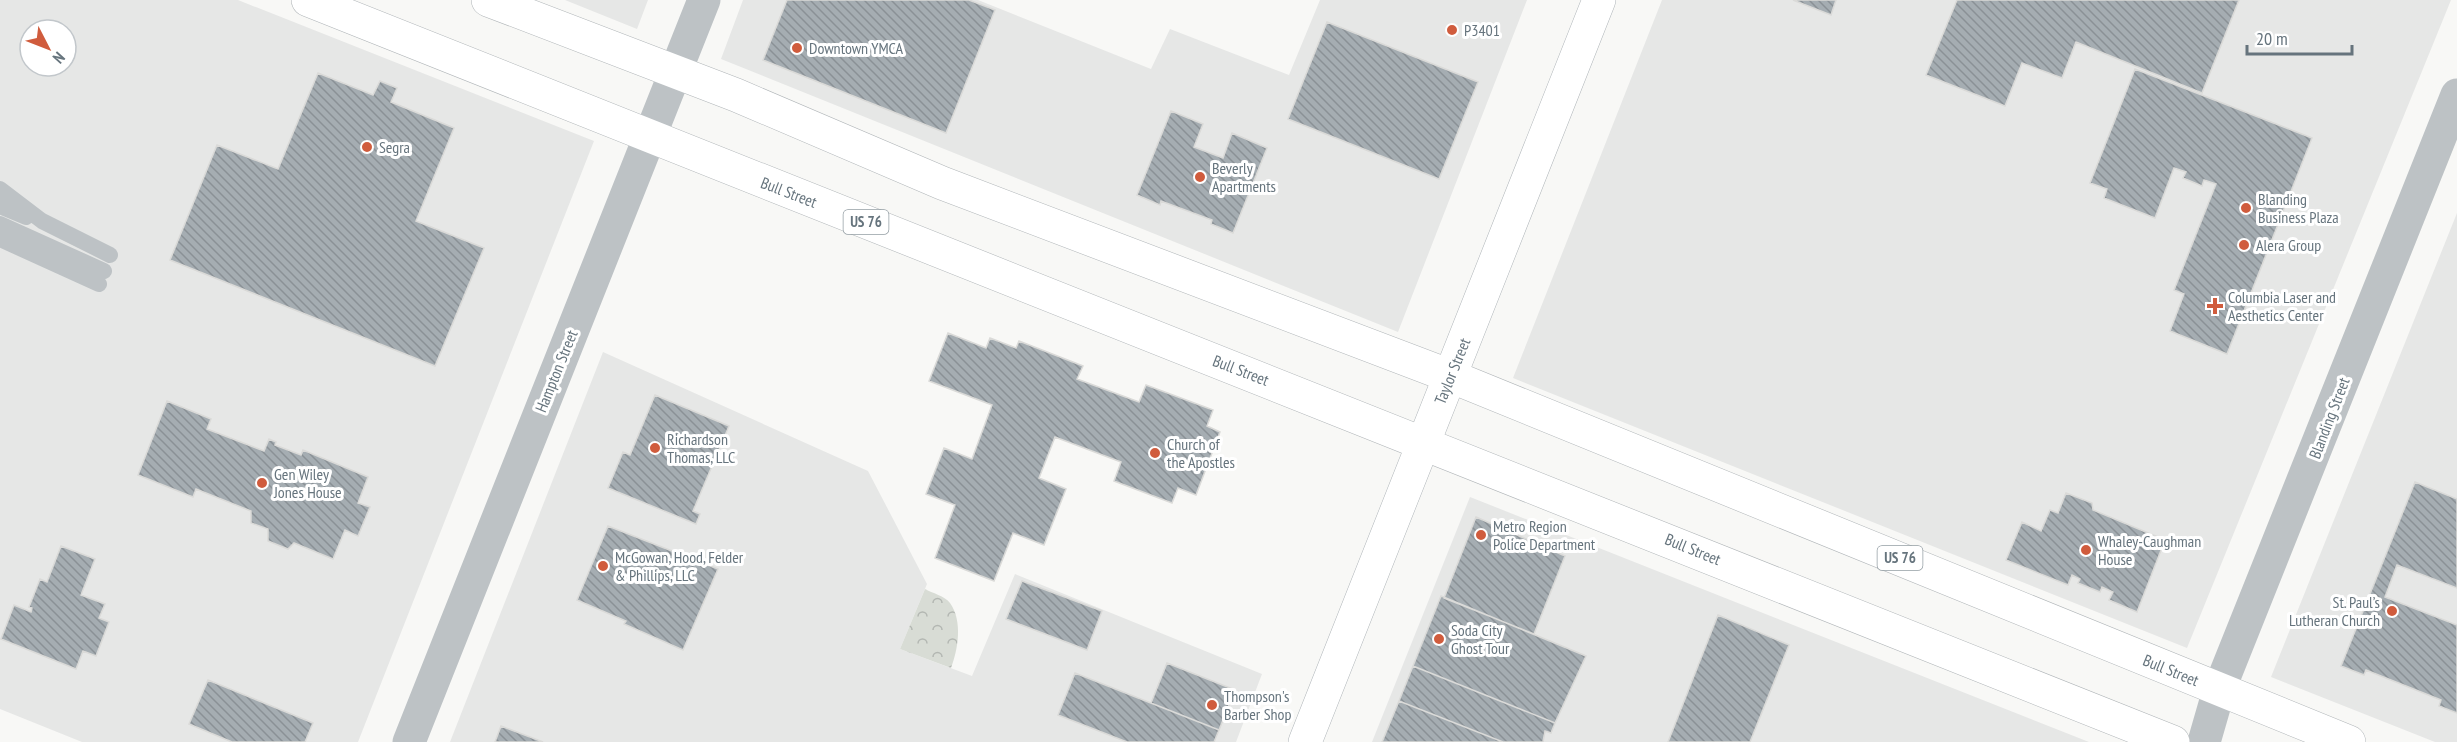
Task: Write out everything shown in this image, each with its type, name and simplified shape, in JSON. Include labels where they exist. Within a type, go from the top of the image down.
[{"type":"main road","name":"Bull Street","points":[[308,0],[1424,442],[2173,742]]},
{"type":"main road","name":"Bull Street","points":[[488,0],[676,71],[942,183],[1450,376],[2349,742]]},
{"type":"main road","name":"Taylor Street","points":[[1305,742],[1599,0]]},
{"type":"street","name":"Hampton Street","points":[[409,742],[704,0]]},
{"type":"street","name":"Blanding Street","points":[[2204,742],[2219,690],[2457,95]]},
{"type":"lane","points":[[0,189],[42,221],[73,239],[104,270]]},
{"type":"lane","points":[[0,206],[73,239]]},
{"type":"lane","points":[[0,224],[104,270]]},
{"type":"lane","points":[[0,239],[104,270]]},
{"type":"shaded area","points":[[0,0],[238,0],[594,141],[358,742],[82,742],[0,709]]},
{"type":"shaded area","points":[[565,0],[648,0],[637,29]]},
{"type":"shaded area","points":[[743,0],[978,0],[1151,69],[1170,29],[1289,75],[1320,0],[1527,0],[1398,332],[721,59]]},
{"type":"shaded area","points":[[1662,0],[2451,0],[2187,648],[1513,378]]},
{"type":"shaded area","points":[[2457,213],[2457,742],[2435,742],[2271,677]]},
{"type":"shaded area","points":[[603,352],[868,471],[927,584],[900,649],[972,676],[1015,574],[1262,674],[1236,742],[450,742]]},
{"type":"shaded area","points":[[1470,497],[2089,742],[1372,742]]},
{"type":"green space","points":[[925,589],[945,598],[957,618],[956,653],[951,668],[900,649]]},
{"type":"building","points":[[787,0],[969,0],[995,10],[946,133],[763,60]]},
{"type":"building","points":[[1793,0],[1836,0],[1831,15]]},
{"type":"building","points":[[1957,0],[2239,0],[2202,93],[2076,42],[2062,78],[2022,63],[2005,106],[1926,75]]},
{"type":"building","points":[[1327,22],[1478,82],[1439,179],[1288,119]]},
{"type":"building","name":"Blanding Business Plaza","points":[[2135,69],[2312,138],[2227,354],[2170,331],[2184,294],[2174,290],[2216,184],[2204,180],[2202,186],[2183,178],[2186,172],[2174,168],[2155,218],[2104,198],[2107,189],[2090,183]]},
{"type":"building","points":[[318,73],[373,95],[380,81],[397,88],[391,102],[454,128],[416,221],[484,248],[435,366],[170,260],[217,145],[278,169]]},
{"type":"building","name":"Beverly Apartments","points":[[1171,111],[1203,124],[1194,147],[1223,158],[1232,133],[1267,148],[1233,233],[1211,224],[1212,220],[1161,201],[1160,205],[1137,195]]},
{"type":"building","name":"Church of the Apostles","points":[[948,333],[986,348],[990,338],[1016,348],[1019,341],[1083,366],[1077,379],[1139,402],[1146,385],[1213,410],[1207,426],[1220,432],[1196,495],[1178,488],[1172,503],[1114,481],[1121,462],[1055,437],[1039,478],[1066,489],[1044,545],[1013,533],[994,581],[935,558],[955,505],[926,494],[944,448],[972,459],[992,405],[929,381]]},
{"type":"building","points":[[655,395],[729,426],[693,511],[700,514],[696,524],[608,488],[623,452],[630,455]]},
{"type":"building","name":"Gen Wiley Jones House","points":[[167,401],[211,419],[207,429],[264,451],[269,439],[276,442],[275,445],[301,455],[303,450],[368,477],[358,503],[370,507],[358,536],[345,530],[333,559],[294,543],[288,549],[268,541],[268,529],[251,523],[251,511],[196,489],[193,497],[138,475]]},
{"type":"building","name":"St. Paul’s Lutheran Church","points":[[2415,482],[2457,499],[2457,588],[2397,565],[2385,597],[2457,625],[2457,713],[2439,706],[2441,700],[2366,670],[2364,675],[2341,666]]},
{"type":"building","name":"Whaley-Caughman House","points":[[2066,493],[2092,503],[2093,510],[2165,540],[2137,612],[2109,600],[2113,592],[2102,587],[2100,592],[2078,583],[2080,579],[2072,575],[2068,585],[2006,560],[2022,522],[2041,531],[2050,510],[2058,513]]},
{"type":"building","points":[[1476,517],[1565,556],[1534,634],[1444,598]]},
{"type":"building","points":[[608,526],[718,569],[683,650],[624,624],[626,621],[577,600]]},
{"type":"building","points":[[61,546],[95,559],[81,595],[105,604],[99,618],[109,622],[96,656],[83,651],[76,669],[1,639],[14,605],[31,612],[32,608],[29,607],[40,579],[47,582]]},
{"type":"building","points":[[1022,581],[1102,611],[1087,650],[1006,619]]},
{"type":"building","points":[[1441,596],[1586,656],[1555,723],[1413,666]]},
{"type":"building","points":[[1718,615],[1789,645],[1750,742],[1668,742]]},
{"type":"building","points":[[1167,663],[1235,690],[1219,730],[1151,703]]},
{"type":"building","points":[[1413,666],[1555,723],[1551,733],[1545,731],[1543,742],[1503,742],[1399,701]]},
{"type":"building","points":[[1075,673],[1219,730],[1214,742],[1127,742],[1058,715]]},
{"type":"building","points":[[208,680],[313,723],[305,742],[232,742],[189,724]]},
{"type":"building","points":[[1399,701],[1503,742],[1382,742]]},
{"type":"building","points":[[501,726],[543,742],[495,742]]},
{"type":"place","name":"P3401","points":[[1452,30]]},
{"type":"place","name":"Downtown YMCA","points":[[797,48]]},
{"type":"place","name":"Segra","points":[[367,147]]},
{"type":"place","name":"Beverly Apartments","points":[[1200,177]]},
{"type":"place","name":"Blanding Business Plaza","points":[[2246,208]]},
{"type":"place","name":"Alera Group","points":[[2244,245]]},
{"type":"place","name":"Columbia Laser and Aesthetics Center","points":[[2215,306]]},
{"type":"place","name":"Richardson Thomas, LLC","points":[[655,448]]},
{"type":"place","name":"Church of the Apostles","points":[[1155,453]]},
{"type":"place","name":"Gen Wiley Jones House","points":[[262,483]]},
{"type":"place","name":"Metro Region Police Department","points":[[1481,535]]},
{"type":"place","name":"Whaley-Caughman House","points":[[2086,550]]},
{"type":"place","name":"McGowan, Hood, Felder & Phillips, LLC","points":[[603,566]]},
{"type":"place","name":"St. Paul’s Lutheran Church","points":[[2392,611]]},
{"type":"place","name":"Soda City Ghost Tour","points":[[1439,639]]},
{"type":"place","name":"Thompson's Barber Shop","points":[[1212,705]]}]
